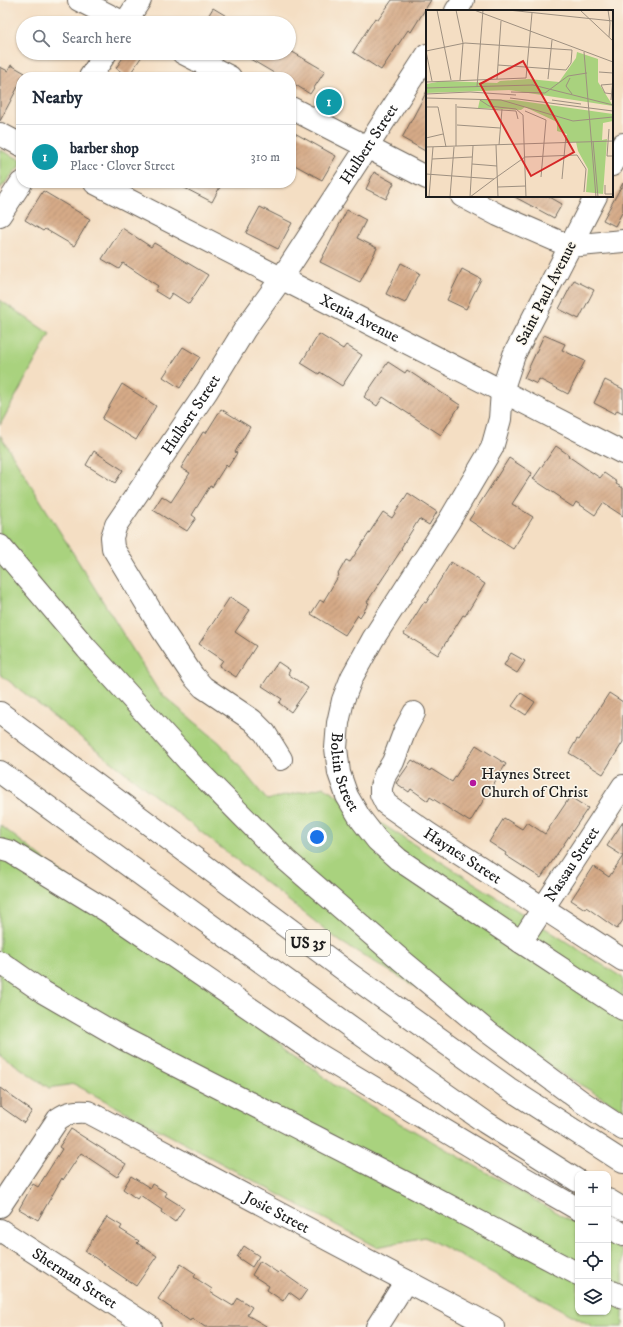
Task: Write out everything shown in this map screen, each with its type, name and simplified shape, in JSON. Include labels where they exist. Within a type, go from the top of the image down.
[{"type":"main road","points":[[79,0],[111,16]]},
{"type":"main road","points":[[130,16],[140,0]]},
{"type":"main road","points":[[457,10],[463,0]]},
{"type":"main road","name":"Hulbert Street","points":[[281,759],[265,732],[252,720],[204,687],[193,676],[163,631],[113,548],[112,537],[116,525],[206,391],[245,329],[281,278],[426,56]]},
{"type":"main road","points":[[93,72],[101,60]]},
{"type":"main road","points":[[197,60],[220,72]]},
{"type":"main road","points":[[296,111],[426,177]]},
{"type":"main road","points":[[0,134],[16,142]]},
{"type":"main road","points":[[613,163],[623,144]]},
{"type":"main road","points":[[0,215],[18,188]]},
{"type":"main road","name":"Xenia Avenue","points":[[105,188],[623,453]]},
{"type":"main road","points":[[464,197],[498,215],[570,246],[623,241]]},
{"type":"main road","name":"Saint Paul Avenue","points":[[502,391],[514,355],[595,197]]},
{"type":"main road","name":"Boltin Street","points":[[502,391],[500,418],[492,448],[449,522],[373,639],[352,677],[343,700],[338,723],[336,748],[339,773],[347,796],[360,818],[377,840],[398,859],[521,942],[623,1008]]},
{"type":"main road","points":[[0,546],[87,649],[193,766],[286,860],[400,959],[488,1032],[582,1102],[623,1129]]},
{"type":"main road","name":"US 35","points":[[0,713],[364,984],[508,1088],[623,1162]]},
{"type":"main road","name":"Haynes Street","points":[[414,713],[404,730],[393,762],[385,775],[381,787],[381,794],[386,804],[429,834],[623,960]]},
{"type":"main road","name":"US 35","points":[[0,772],[478,1118],[575,1179]]},
{"type":"main road","name":"Nassau Street","points":[[521,942],[623,786]]},
{"type":"main road","points":[[0,849],[11,852],[107,911],[311,1050],[575,1207]]},
{"type":"main road","points":[[0,962],[43,992],[124,1039],[402,1181],[575,1272]]},
{"type":"main road","name":"Josie Street","points":[[0,1206],[58,1119],[65,1114],[76,1111],[88,1112],[493,1327]]},
{"type":"main road","points":[[611,1202],[623,1209]]},
{"type":"main road","points":[[611,1228],[623,1235]]},
{"type":"main road","name":"Sherman Street","points":[[0,1230],[150,1327]]},
{"type":"main road","points":[[377,1327],[406,1281]]},
{"type":"main road","points":[[611,1291],[623,1297]]},
{"type":"green space","points":[[0,150],[16,158],[16,170],[0,189]]},
{"type":"green space","points":[[0,300],[50,334],[0,425]]},
{"type":"green space","points":[[0,435],[159,692],[220,743],[267,800],[324,787],[623,978],[623,1110],[341,942],[0,674]]},
{"type":"green space","points":[[0,825],[334,1085],[575,1223],[575,1315],[611,1315],[611,1245],[623,1251],[623,1327],[594,1327],[425,1237],[377,1247],[74,1084],[49,1088],[0,1054]]},
{"type":"building","points":[[392,0],[431,0],[411,32],[408,30],[381,70],[353,52],[375,18],[378,20]]},
{"type":"building","points":[[213,8],[226,16],[208,16]]},
{"type":"building","points":[[296,54],[325,71],[310,94],[296,85],[296,72],[272,72],[252,60],[296,60]]},
{"type":"building","points":[[121,60],[139,60],[131,72],[121,72],[116,68]]},
{"type":"building","points":[[11,65],[23,72],[16,72],[16,91],[0,121],[0,67],[8,71]]},
{"type":"building","points":[[326,93],[337,99],[331,110],[320,104]]},
{"type":"building","points":[[426,93],[426,151],[402,138]]},
{"type":"building","points":[[296,134],[336,156],[322,180],[296,166]]},
{"type":"building","points":[[374,172],[394,183],[386,199],[366,189]]},
{"type":"building","points":[[623,183],[623,211],[615,226],[603,220]]},
{"type":"building","points":[[185,188],[219,188],[212,202]]},
{"type":"building","points":[[43,191],[90,219],[74,246],[45,229],[43,231],[25,220]]},
{"type":"building","points":[[515,197],[550,197],[562,204],[554,218]]},
{"type":"building","points":[[260,207],[292,223],[278,249],[246,233]]},
{"type":"building","points":[[347,210],[366,220],[357,238],[377,248],[360,282],[320,262]]},
{"type":"building","points":[[122,228],[151,247],[154,243],[208,275],[189,304],[172,293],[168,299],[155,291],[158,286],[123,263],[119,269],[102,259]]},
{"type":"building","points":[[401,263],[420,273],[405,303],[386,294]]},
{"type":"building","points":[[462,269],[481,279],[466,309],[447,300]]},
{"type":"building","points":[[574,280],[594,290],[579,319],[559,309]]},
{"type":"building","points":[[319,334],[343,349],[346,345],[362,355],[342,386],[320,372],[319,374],[301,363]]},
{"type":"building","points":[[544,335],[565,344],[562,350],[585,361],[568,394],[539,379],[537,384],[524,378]]},
{"type":"building","points":[[183,347],[200,357],[180,388],[163,377]]},
{"type":"building","points":[[388,362],[405,373],[407,370],[460,405],[441,435],[383,397],[377,406],[364,397]]},
{"type":"building","points":[[605,380],[623,389],[623,413],[617,410],[615,414],[594,403]]},
{"type":"building","points":[[122,384],[156,406],[136,440],[102,419]]},
{"type":"building","points":[[221,409],[250,427],[228,467],[226,465],[212,487],[210,486],[192,515],[196,518],[187,531],[153,510],[162,496],[171,502],[190,473],[181,468],[203,432],[206,433]]},
{"type":"building","points":[[556,446],[600,478],[604,473],[623,488],[623,516],[603,503],[595,515],[576,502],[573,507],[533,479]]},
{"type":"building","points":[[94,451],[123,470],[115,483],[86,465]]},
{"type":"building","points":[[509,458],[532,473],[512,504],[533,517],[513,549],[469,520]]},
{"type":"building","points":[[408,493],[437,512],[429,525],[419,519],[401,548],[402,549],[367,602],[369,603],[360,617],[358,615],[345,635],[311,614],[320,600],[323,602],[346,560],[350,562],[383,512],[392,518]]},
{"type":"building","points":[[451,562],[485,584],[465,616],[463,615],[438,655],[404,634],[424,602],[426,603]]},
{"type":"building","points":[[230,597],[250,610],[235,632],[256,646],[236,677],[219,666],[223,660],[199,644]]},
{"type":"building","points":[[511,653],[525,661],[517,673],[504,665]]},
{"type":"building","points":[[278,662],[290,670],[288,674],[308,688],[291,712],[279,703],[282,699],[262,686]]},
{"type":"building","points":[[521,693],[535,702],[526,715],[512,706]]},
{"type":"building","points":[[609,693],[623,702],[623,742],[603,774],[569,753]]},
{"type":"building","name":"Haynes Street Church of Christ","points":[[476,745],[506,764],[470,822],[430,797],[428,801],[411,789],[409,792],[396,783],[412,760],[430,771],[431,769],[452,782]]},
{"type":"building","points":[[570,797],[588,808],[541,878],[505,855],[506,853],[489,842],[504,818],[522,829],[527,822],[545,834]]},
{"type":"building","points":[[623,822],[623,856],[607,846]]},
{"type":"building","points":[[623,856],[623,920],[617,929],[586,907],[585,909],[571,900],[593,866],[609,877]]},
{"type":"building","points":[[0,1088],[32,1111],[24,1123],[0,1106]]},
{"type":"building","points":[[71,1129],[126,1164],[117,1177],[81,1153],[63,1180],[62,1178],[38,1220],[19,1209],[33,1184],[38,1187],[62,1149],[59,1147]]},
{"type":"building","points":[[131,1176],[150,1188],[152,1184],[167,1193],[165,1196],[184,1208],[175,1222],[161,1212],[162,1210],[140,1195],[137,1199],[123,1189]]},
{"type":"building","points":[[107,1217],[122,1226],[120,1229],[139,1241],[137,1243],[157,1256],[136,1286],[85,1251]]},
{"type":"building","points":[[244,1246],[259,1256],[252,1267],[237,1257]]},
{"type":"building","points":[[260,1261],[278,1273],[280,1271],[307,1290],[300,1300],[289,1292],[283,1301],[267,1290],[269,1286],[252,1275]]},
{"type":"building","points":[[181,1264],[196,1274],[194,1277],[212,1289],[210,1292],[233,1306],[238,1298],[252,1307],[247,1315],[268,1327],[205,1327],[192,1318],[190,1321],[158,1299]]},
{"type":"place","name":"barber shop","points":[[329,102]]},
{"type":"place","name":"Haynes Street Church of Christ","points":[[473,783]]}]
